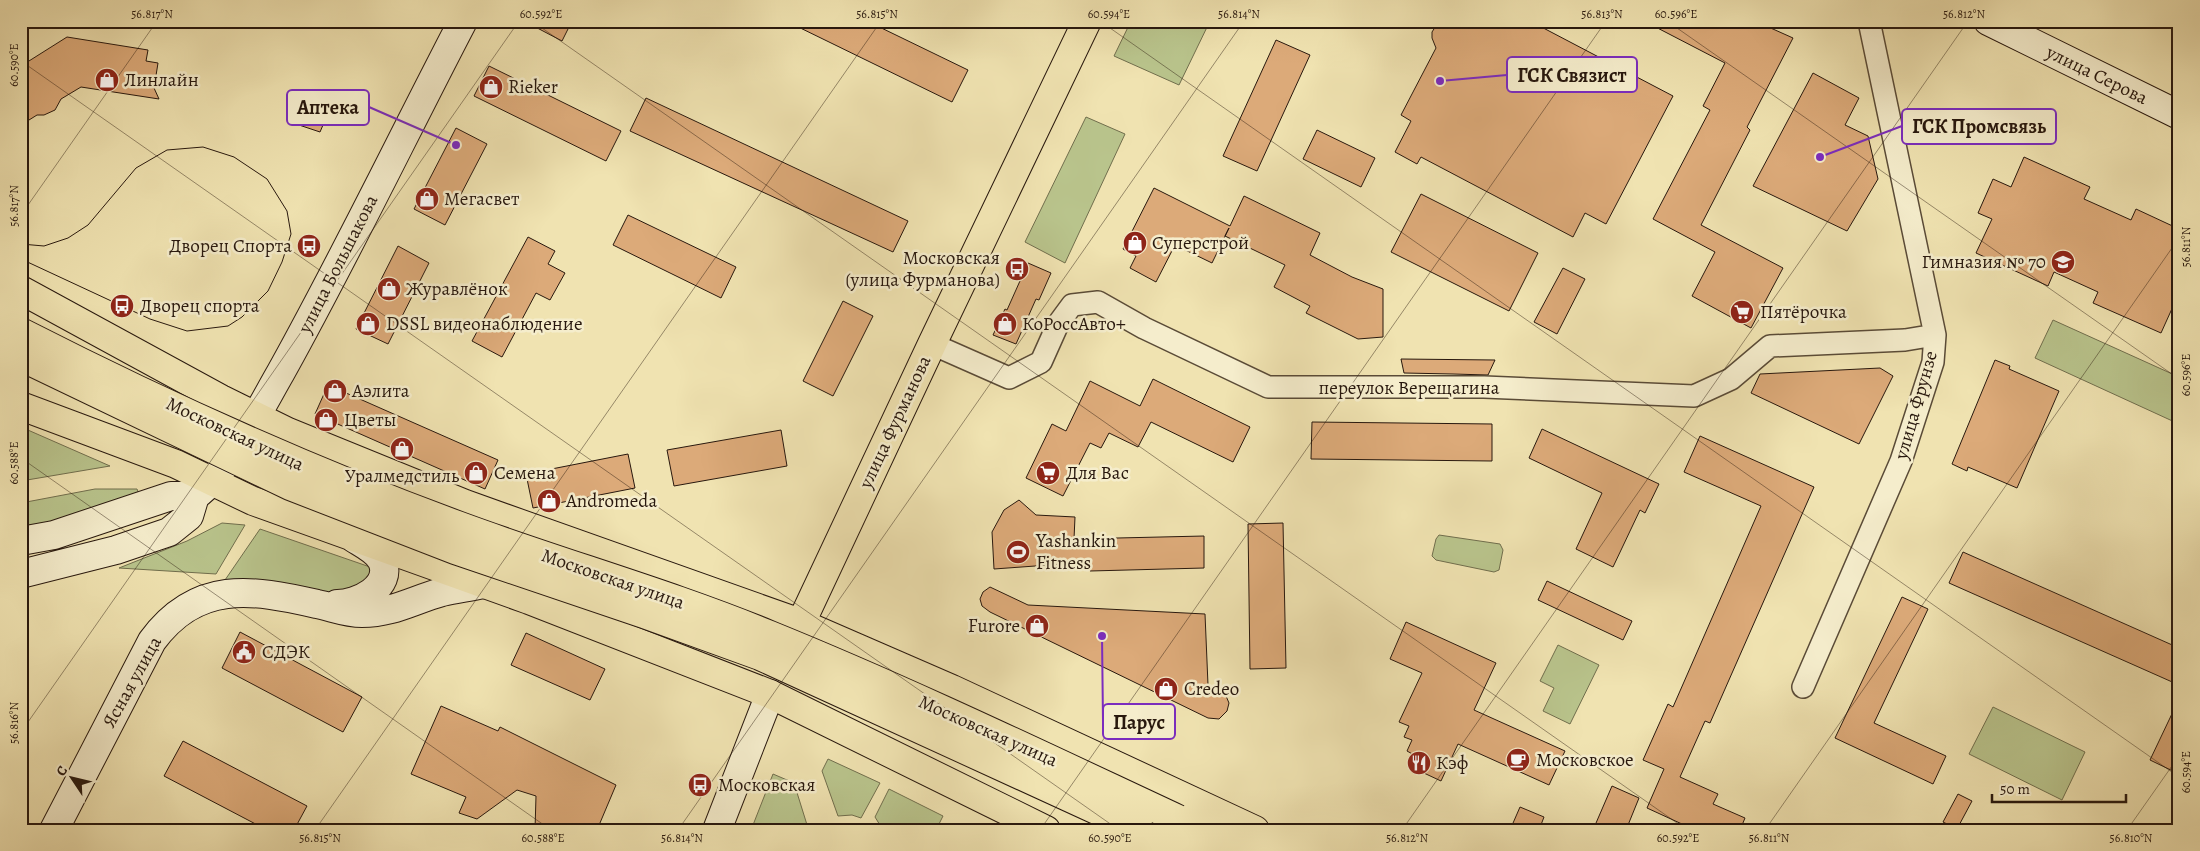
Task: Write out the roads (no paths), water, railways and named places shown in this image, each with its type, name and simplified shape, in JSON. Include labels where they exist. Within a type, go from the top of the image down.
[{"type":"main road","name":"улица Фурманова","points":[[770,694],[800,623],[1087,21]]},
{"type":"main road","name":"Московская улица","points":[[21,290],[221,399],[288,432],[465,504],[800,623],[952,689],[1255,830]]},
{"type":"main road","name":"Московская улица","points":[[21,332],[298,463],[461,527],[650,590],[769,634],[941,709],[1203,830]]},
{"type":"main road","name":"Московская улица","points":[[21,357],[290,486],[455,550],[644,614],[760,656],[1140,830]]},
{"type":"main road","points":[[21,406],[99,433],[176,464],[204,488],[253,500],[530,600],[770,694],[1046,830]]},
{"type":"street","name":"улица Большакова","points":[[21,574],[116,550],[168,532],[189,516],[204,488],[257,417],[463,21]]},
{"type":"street","name":"улица Фрунзе","points":[[1803,686],[1901,461],[1933,362],[1935,335],[1869,21]]},
{"type":"street","name":"улица Серова","points":[[1988,21],[2179,115]]},
{"type":"street","name":"переулок Верещагина","points":[[932,344],[1009,378],[1041,362],[1058,324],[1072,305],[1098,302],[1144,328],[1268,387],[1484,387],[1694,396],[1731,379],[1770,346],[1905,340],[1935,335]]},
{"type":"street","points":[[21,541],[54,535],[171,496],[204,488]]},
{"type":"street","points":[[317,604],[348,604],[362,599],[371,594],[382,580],[385,571],[382,560],[372,550],[352,537]]},
{"type":"street","points":[[317,604],[360,613],[377,612],[393,610],[442,592],[483,584]]},
{"type":"street","name":"Ясная улица","points":[[54,830],[152,641],[165,624],[193,604],[230,593],[250,592],[317,604]]},
{"type":"street","name":"улица Фурманова","points":[[717,830],[770,694]]},
{"type":"tram line","points":[[21,244],[44,246],[68,238],[88,225],[136,168],[167,150],[203,147],[234,157],[267,179],[287,211],[291,234],[282,262],[268,291],[242,317],[228,326],[187,331],[150,319],[21,259]]},
{"type":"place","name":"Линлайн","points":[[107,80]]},
{"type":"place","name":"ГСК Связист","points":[[1440,81]]},
{"type":"place","name":"Rieker","points":[[491,87]]},
{"type":"place","name":"Аптека","points":[[456,145]]},
{"type":"place","name":"ГСК Промсвязь","points":[[1820,157]]},
{"type":"place","name":"Мегасвет","points":[[427,199]]},
{"type":"place","name":"Суперстрой","points":[[1135,243]]},
{"type":"place","name":"Дворец Спорта","points":[[309,246]]},
{"type":"place","name":"Гимназия № 70","points":[[2063,262]]},
{"type":"place","name":"Московская (улица Фурманова)","points":[[1017,269]]},
{"type":"place","name":"Журавлёнок","points":[[389,289]]},
{"type":"place","name":"Дворец спорта","points":[[122,306]]},
{"type":"place","name":"Пятёрочка","points":[[1742,312]]},
{"type":"place","name":"DSSL видеонаблюдение","points":[[368,324]]},
{"type":"place","name":"КоРоссАвто+","points":[[1005,324]]},
{"type":"place","name":"Аэлита","points":[[335,391]]},
{"type":"place","name":"Цветы","points":[[326,420]]},
{"type":"place","name":"Уралмедстиль","points":[[402,449]]},
{"type":"place","name":"Семена","points":[[476,473]]},
{"type":"place","name":"Для Вас","points":[[1048,473]]},
{"type":"place","name":"Andromeda","points":[[549,501]]},
{"type":"place","name":"Yashankin Fitness","points":[[1018,552]]},
{"type":"place","name":"Furore","points":[[1037,626]]},
{"type":"place","name":"Парус","points":[[1102,636]]},
{"type":"place","name":"СДЭК","points":[[244,652]]},
{"type":"place","name":"Credeo","points":[[1166,689]]},
{"type":"place","name":"Московское","points":[[1518,760]]},
{"type":"place","name":"Кэф","points":[[1419,763]]},
{"type":"place","name":"Московская","points":[[700,785]]}]
